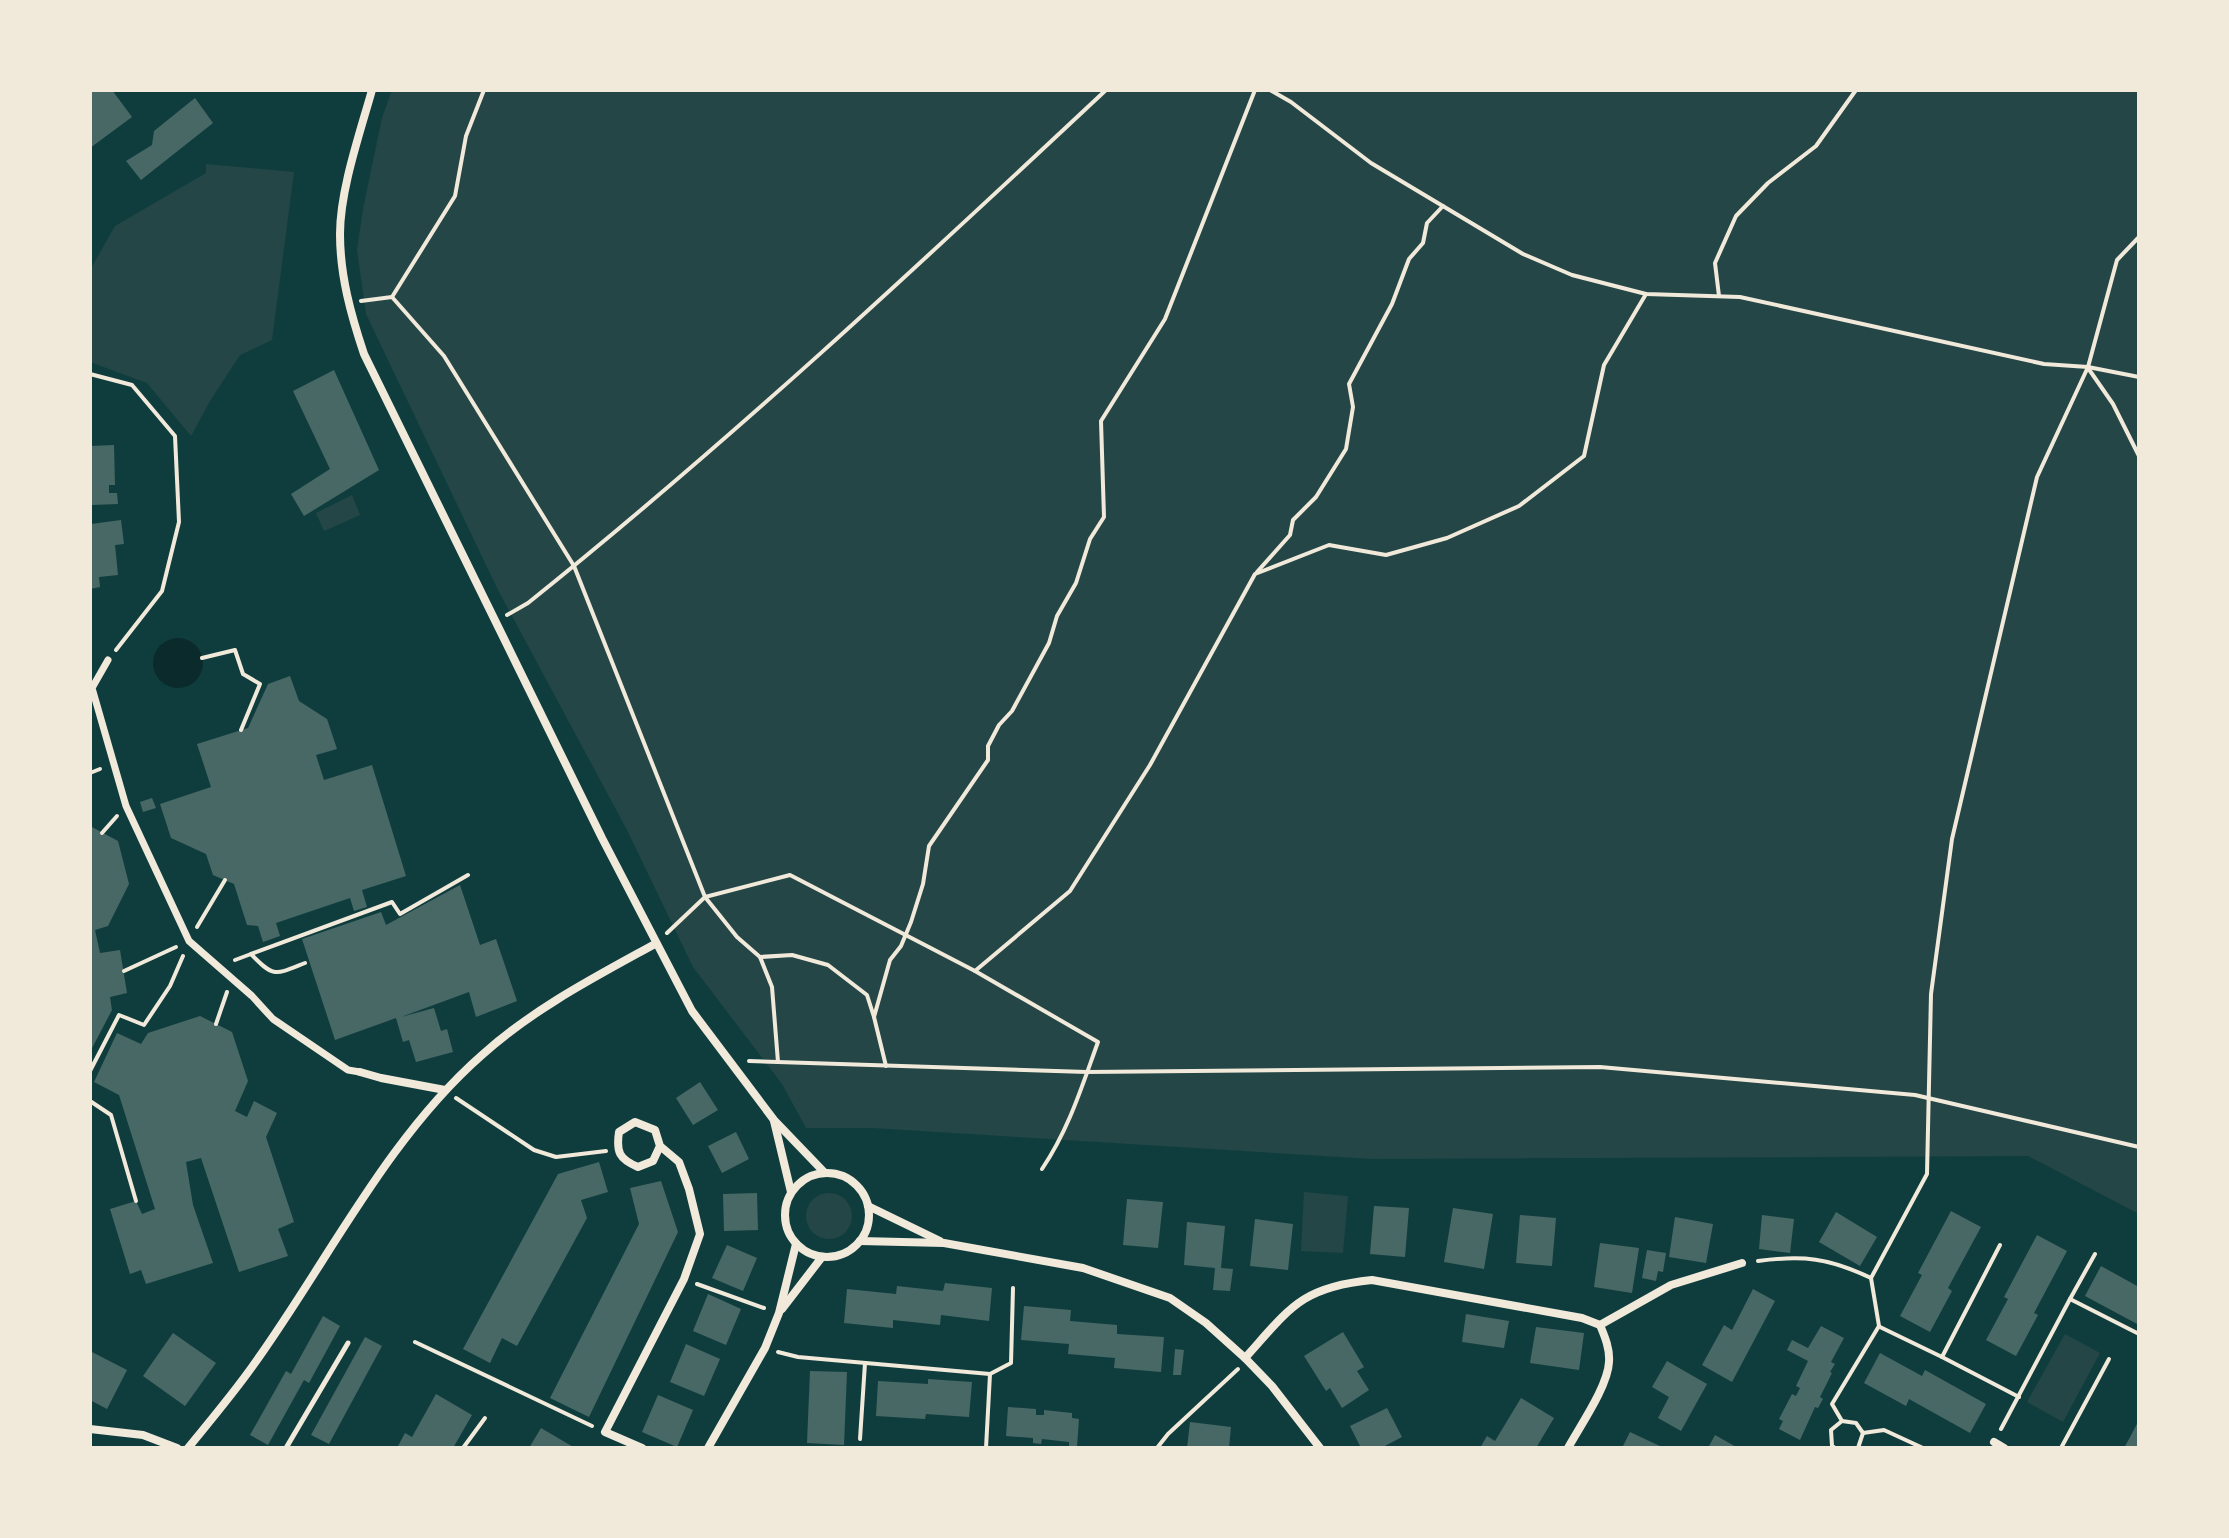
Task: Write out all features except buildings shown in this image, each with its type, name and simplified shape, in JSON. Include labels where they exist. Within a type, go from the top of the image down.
[{"type":"street","points":[[372,90],[348,177],[340,233],[347,302],[364,354],[655,944],[692,1011],[774,1120],[824,1172]]},
{"type":"street","points":[[108,660],[92,688],[126,806],[189,941],[252,996],[273,1019],[348,1070],[445,1090]]},
{"type":"street","points":[[188,1448],[252,1367],[364,1197],[445,1090],[483,1054],[562,996],[655,944]]},
{"type":"street","points":[[774,1120],[791,1192]]},
{"type":"street","points":[[642,1448],[605,1432],[684,1279],[700,1234],[679,1162],[660,1146],[655,1130],[635,1122],[619,1132],[616,1149],[622,1160],[638,1167],[653,1161],[660,1146]]},
{"type":"street","points":[[824,1172],[838,1173],[850,1179],[860,1188],[868,1206],[867,1228],[860,1241],[850,1251],[822,1257],[808,1253],[796,1244],[788,1232],[785,1218],[791,1192],[800,1182],[824,1172]]},
{"type":"street","points":[[868,1206],[944,1243]]},
{"type":"street","points":[[860,1241],[944,1243],[1083,1268],[1170,1298],[1206,1323],[1246,1359],[1272,1386],[1320,1448]]},
{"type":"street","points":[[708,1448],[754,1369],[779,1313],[796,1244]]},
{"type":"street","points":[[779,1313],[822,1257]]},
{"type":"street","points":[[1600,1325],[1671,1285],[1742,1263]]},
{"type":"street","points":[[1246,1359],[1291,1308],[1316,1291],[1344,1282],[1372,1280],[1582,1318],[1600,1325],[1607,1341],[1610,1364],[1568,1448]]},
{"type":"street","points":[[90,1429],[143,1435],[177,1448]]},
{"type":"street","points":[[1994,1442],[2004,1448]]},
{"type":"lane","points":[[286,1448],[348,1343]]},
{"type":"path","points":[[392,297],[455,196],[466,136],[484,90]]},
{"type":"path","points":[[494,621],[528,603],[720,443],[905,278],[1106,90]]},
{"type":"path","points":[[874,1017],[890,960],[901,946],[923,884],[929,846],[988,760],[988,746],[999,725],[1012,711],[1049,643],[1057,616],[1076,583],[1090,539],[1104,517],[1101,421],[1165,319],[1255,90]]},
{"type":"path","points":[[1270,90],[1291,102],[1371,163],[1535,259],[1572,275],[1646,294],[1740,297],[2044,364],[2088,367],[2139,377]]},
{"type":"path","points":[[1719,296],[1715,263],[1736,216],[1768,183],[1816,146],[1856,90]]},
{"type":"path","points":[[975,971],[1070,891],[1150,765],[1255,574],[1290,535],[1293,520],[1316,497],[1346,449],[1353,407],[1349,384],[1392,304],[1409,259],[1423,243],[1427,223],[1444,206]]},
{"type":"path","points":[[1842,1421],[1832,1404],[1879,1326],[1871,1278],[1927,1174],[1931,994],[1952,839],[2037,477],[2088,367],[2117,260],[2139,237]]},
{"type":"path","points":[[1255,574],[1329,545],[1386,555],[1447,538],[1519,506],[1584,456],[1604,365],[1646,294]]},
{"type":"path","points":[[347,302],[392,297]]},
{"type":"path","points":[[392,297],[444,356],[574,566],[705,897],[737,937],[760,957],[772,987],[778,1062]]},
{"type":"path","points":[[2088,367],[2113,404],[2139,456]]},
{"type":"path","points":[[90,374],[132,385],[175,436],[179,522],[162,591],[108,660]]},
{"type":"path","points":[[202,658],[235,650],[243,674],[260,684],[241,730]]},
{"type":"path","points":[[218,967],[392,902],[400,914],[468,875]]},
{"type":"path","points":[[655,944],[705,897],[790,875],[975,971],[1098,1042],[1059,1144],[1042,1169]]},
{"type":"path","points":[[90,1071],[119,1015],[144,1025],[170,986],[189,941],[225,880]]},
{"type":"path","points":[[124,971],[189,941]]},
{"type":"path","points":[[251,954],[268,972],[278,974],[305,963]]},
{"type":"path","points":[[760,957],[792,955],[828,965],[867,995],[886,1066]]},
{"type":"path","points":[[216,1024],[232,981]]},
{"type":"path","points":[[730,1061],[1087,1072],[1600,1067],[1928,1098],[2139,1147]]},
{"type":"path","points":[[445,1090],[534,1150],[556,1157],[616,1149]]},
{"type":"path","points":[[90,1101],[111,1115],[136,1201]]},
{"type":"path","points":[[1942,1357],[2000,1245]]},
{"type":"path","points":[[1994,1442],[2095,1254]]},
{"type":"path","points":[[1742,1263],[1809,1257],[1840,1263],[1871,1278]]},
{"type":"path","points":[[684,1279],[779,1313]]},
{"type":"path","points":[[798,1357],[990,1374],[1011,1363],[1013,1288]]},
{"type":"path","points":[[2070,1299],[2139,1334]]},
{"type":"path","points":[[1879,1326],[2019,1397]]},
{"type":"path","points":[[415,1342],[605,1432]]},
{"type":"path","points":[[1157,1448],[1246,1359]]},
{"type":"path","points":[[2061,1448],[2109,1359]]},
{"type":"path","points":[[860,1439],[865,1363]]},
{"type":"path","points":[[986,1448],[990,1374]]},
{"type":"path","points":[[463,1448],[485,1418]]},
{"type":"path","points":[[1835,1448],[1832,1446],[1831,1430],[1842,1421],[1856,1423],[1863,1433]]},
{"type":"path","points":[[1863,1433],[1884,1430],[1923,1448]]},
{"type":"path","points":[[1858,1448],[1863,1433]]},
{"type":"shaded area","points":[[392,90],[2139,90],[2139,1214],[2028,1156],[1372,1159],[872,1128],[806,1128],[782,1084],[693,967],[627,830],[498,590],[366,314],[357,250],[382,118]]},
{"type":"shaded area","points":[[206,164],[294,172],[272,340],[240,355],[191,436],[147,383],[90,362],[90,270],[115,226],[206,173]]},
{"type":"shaded area","points":[[352,495],[360,515],[324,531],[316,513]]},
{"type":"shaded area","points":[[178,638],[196,645],[203,663],[196,681],[178,688],[160,681],[153,663],[160,645]]},
{"type":"shaded area","points":[[1304,1192],[1348,1196],[1343,1253],[1301,1251]]},
{"type":"shaded area","points":[[829,1193],[845,1200],[852,1216],[845,1232],[829,1239],[813,1232],[806,1216],[813,1200]]},
{"type":"shaded area","points":[[2065,1334],[2100,1353],[2063,1422],[2027,1402]]}]
